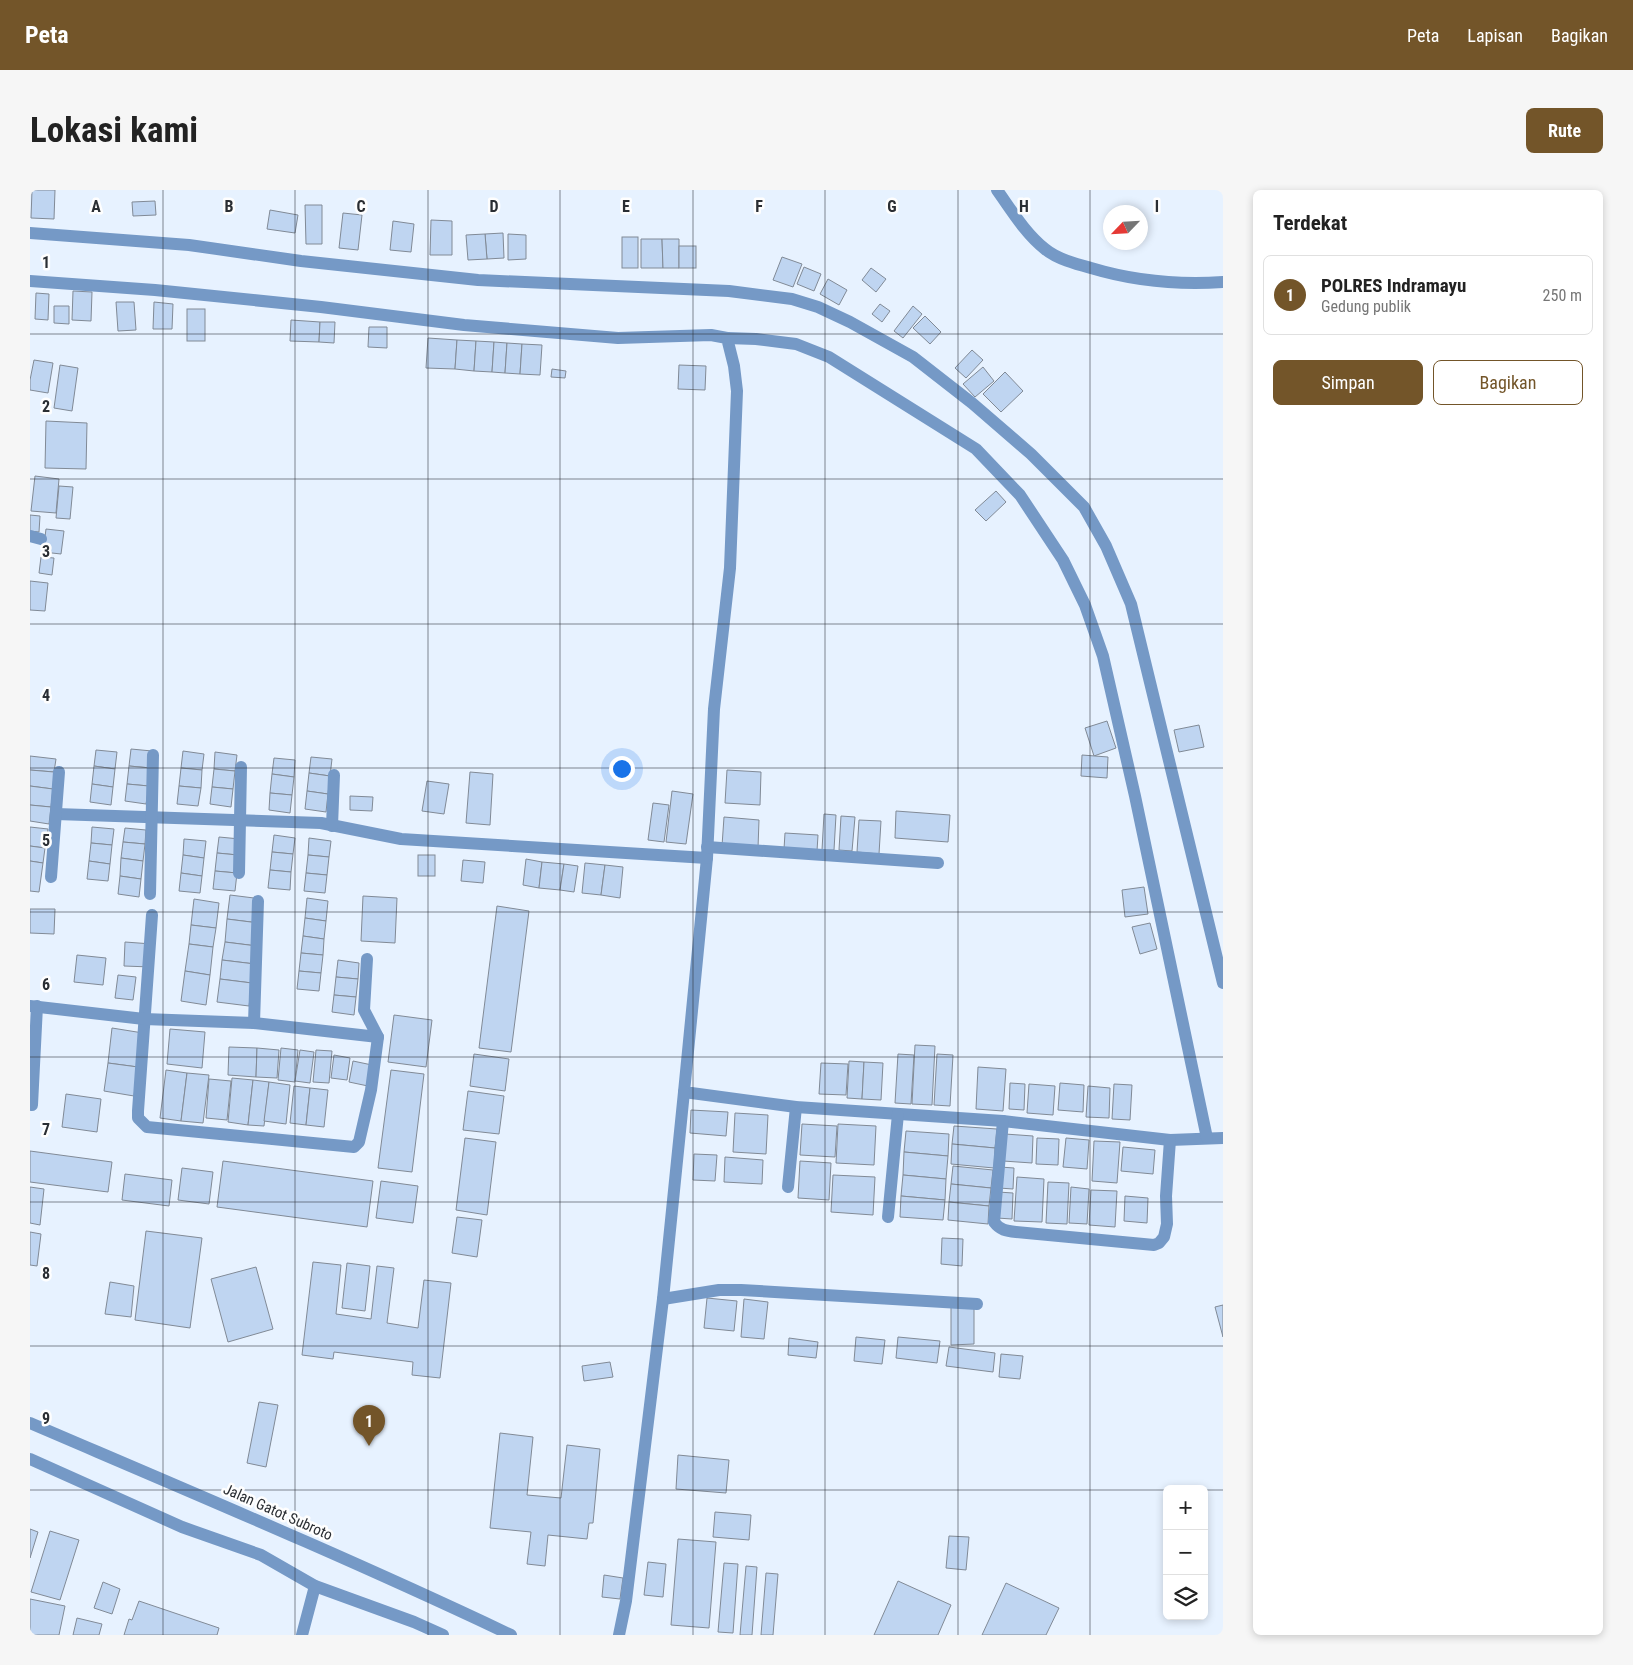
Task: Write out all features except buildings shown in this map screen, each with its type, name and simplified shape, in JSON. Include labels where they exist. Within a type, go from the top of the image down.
[{"type":"street","points":[[997,190],[1024,228],[1046,250],[1074,264],[1119,276],[1157,282],[1197,284],[1223,282]]},
{"type":"street","points":[[30,233],[189,245],[301,261],[478,280],[729,291],[792,299],[818,307],[850,322],[913,357],[972,403],[1031,454],[1084,506],[1106,546],[1131,604],[1223,983]]},
{"type":"street","points":[[30,280],[155,290],[321,307],[464,325],[608,338],[711,335],[796,344],[829,357],[976,450],[1020,495],[1063,560],[1085,605],[1103,656],[1215,1138],[1170,1140],[1003,1121],[796,1107],[684,1092]]},
{"type":"street","points":[[619,1635],[626,1601],[663,1299],[707,852],[714,710],[730,568],[735,458],[737,391],[734,366],[727,338]]},
{"type":"street","points":[[150,894],[153,755]]},
{"type":"street","points":[[239,873],[241,767]]},
{"type":"street","points":[[51,877],[59,772]]},
{"type":"street","points":[[332,826],[334,775]]},
{"type":"street","points":[[56,814],[320,823],[402,839],[938,863]]},
{"type":"street","points":[[254,1023],[258,901]]},
{"type":"street","points":[[152,915],[138,1118],[147,1127],[354,1147],[359,1142],[371,1090],[378,1037],[364,1010],[367,959]]},
{"type":"street","points":[[32,1105],[34,1006],[144,1019],[254,1023],[378,1037]]},
{"type":"street","points":[[788,1187],[796,1107]]},
{"type":"street","points":[[888,1217],[898,1114]]},
{"type":"street","points":[[1003,1121],[994,1222],[998,1228],[1005,1231],[1154,1246],[1164,1237],[1167,1224],[1166,1196],[1170,1140]]},
{"type":"street","points":[[663,1299],[719,1290],[740,1290],[977,1304]]},
{"type":"street","name":"Jalan Gatot Subroto","points":[[30,1423],[286,1532],[423,1593],[511,1635]]},
{"type":"street","points":[[30,1459],[182,1527],[260,1555],[315,1586],[414,1622],[443,1635]]},
{"type":"street","points":[[302,1635],[315,1586]]},
{"type":"place","name":"POLRES Indramayu","points":[[369,1446]]}]
